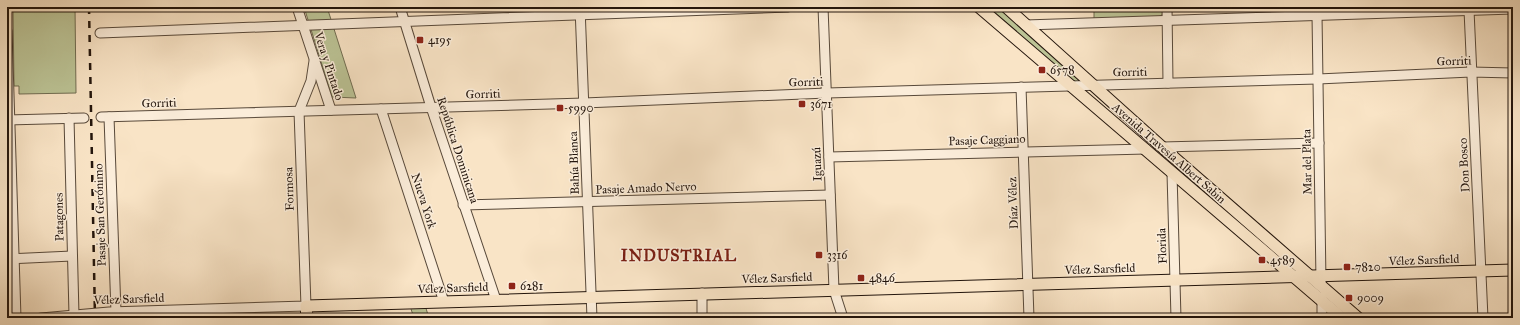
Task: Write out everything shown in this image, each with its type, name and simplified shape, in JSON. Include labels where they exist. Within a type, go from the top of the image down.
[{"type":"main road","name":"Avenida Travesía Albert Sabin","points":[[979,7],[1342,318]]},
{"type":"main road","name":"Avenida Travesía Albert Sabin","points":[[1006,7],[1092,85],[1309,276]]},
{"type":"main road","name":"Vélez Sarsfield","points":[[306,306],[1309,276],[1321,281],[1513,270]]},
{"type":"main road","points":[[1321,281],[1358,318]]},
{"type":"main road","name":"Formosa","points":[[306,306],[307,318]]},
{"type":"street","name":"Vera y Pintado","points":[[297,7],[302,26],[331,110]]},
{"type":"street","name":"República Dominicana","points":[[400,7],[430,107],[496,300]]},
{"type":"street","points":[[100,33],[404,22],[580,11],[788,7]]},
{"type":"street","name":"Iguazú","points":[[824,7],[834,290],[843,318]]},
{"type":"street","points":[[1167,7],[1168,83]]},
{"type":"street","points":[[1025,25],[1167,20],[1314,11],[1513,9]]},
{"type":"street","name":"Don Bosco","points":[[1469,10],[1483,318]]},
{"type":"street","name":"Bahía Blanca","points":[[580,11],[592,318]]},
{"type":"street","name":"Mar del Plata","points":[[1314,11],[1318,79],[1322,318]]},
{"type":"street","points":[[7,31],[10,258],[16,318]]},
{"type":"street","name":"Formosa","points":[[306,306],[299,111],[311,81],[314,61]]},
{"type":"street","name":"Gorriti","points":[[105,117],[584,103],[827,93],[1318,79],[1471,72],[1513,73]]},
{"type":"street","name":"Díaz Vélez","points":[[1021,87],[1029,318]]},
{"type":"street","name":"Nueva York","points":[[381,109],[444,302]]},
{"type":"street","name":"Pasaje San Gerónimo","points":[[105,117],[111,314]]},
{"type":"street","name":"Patagones","points":[[69,118],[74,315]]},
{"type":"street","points":[[8,120],[84,118]]},
{"type":"street","points":[[1162,147],[1319,143]]},
{"type":"street","name":"Pasaje Caggiano","points":[[829,157],[1146,149]]},
{"type":"street","name":"Florida","points":[[1172,173],[1176,318]]},
{"type":"street","name":"Pasaje Amado Nervo","points":[[463,204],[830,195]]},
{"type":"street","points":[[10,258],[72,256]]},
{"type":"street","points":[[702,294],[702,318]]},
{"type":"street","name":"Vélez Sarsfield","points":[[41,318],[74,315],[306,306]]},
{"type":"green space","points":[[13,7],[75,7],[76,93],[19,94],[19,86],[14,86]]},
{"type":"green space","points":[[304,7],[327,7],[356,98],[332,97]]},
{"type":"green space","points":[[979,7],[1006,7],[1092,85],[1072,86]]},
{"type":"green space","points":[[1163,7],[1163,14],[1157,18],[1094,21],[1094,9]]},
{"type":"green space","points":[[424,302],[429,318],[414,318],[409,303]]},
{"type":"railway","points":[[89,7],[95,318]]},
{"type":"place","name":"4195","points":[[420,40]]},
{"type":"place","name":"6578","points":[[1042,70]]},
{"type":"place","name":"3671","points":[[802,104]]},
{"type":"place","name":"5990","points":[[560,108]]},
{"type":"place","name":"3316","points":[[819,255]]},
{"type":"place","name":"4589","points":[[1262,260]]},
{"type":"place","name":"7820","points":[[1347,267]]},
{"type":"place","name":"4846","points":[[861,278]]},
{"type":"place","name":"6281","points":[[512,286]]},
{"type":"place","name":"9009","points":[[1349,298]]},
{"type":"district","name":"INDUSTRIAL","points":[[679,255]]}]
